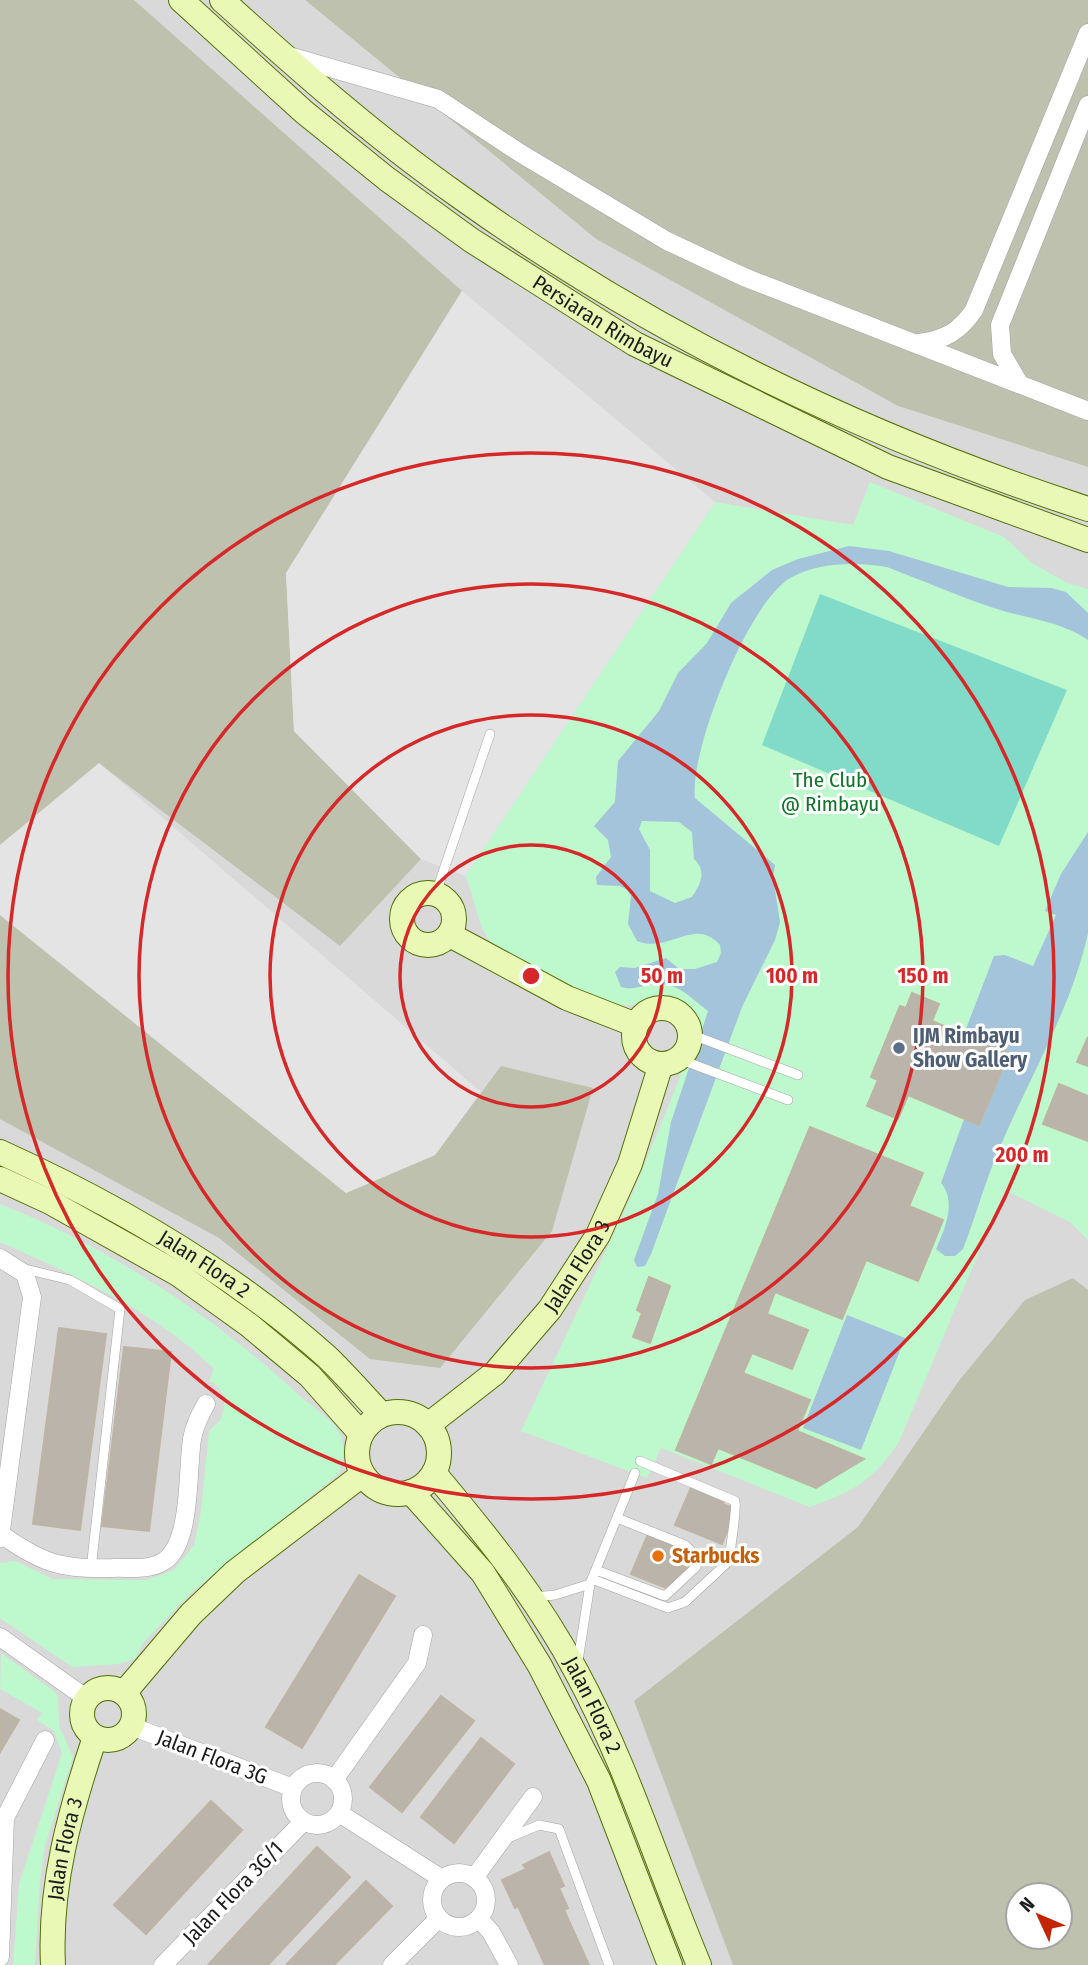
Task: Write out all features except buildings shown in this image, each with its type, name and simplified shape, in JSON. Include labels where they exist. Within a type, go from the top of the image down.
[{"type":"street","name":"Persiaran Rimbayu","points":[[181,0],[304,112],[387,178],[471,240],[635,344],[888,467],[1088,540]]},
{"type":"street","name":"Persiaran Rimbayu","points":[[222,0],[278,53],[348,112],[460,197],[544,254],[646,316],[731,362],[929,454],[1088,509]]},
{"type":"street","points":[[919,343],[948,337],[966,322],[974,310],[1088,33]]},
{"type":"street","points":[[278,53],[438,99],[520,153],[667,241],[744,277],[1088,411]]},
{"type":"street","points":[[1019,383],[1002,354],[1000,325],[1088,105]]},
{"type":"street","points":[[436,893],[450,903],[454,927],[450,935],[435,945],[426,946],[409,938],[402,922],[406,904],[419,894],[436,893]]},
{"type":"street","points":[[450,935],[567,998],[636,1025]]},
{"type":"street","points":[[667,1009],[683,1017],[692,1035],[689,1044],[675,1061],[644,1058],[635,1043],[636,1025],[649,1011],[667,1009]]},
{"type":"street","name":"Jalan Flora 3","points":[[428,1425],[495,1373],[550,1310],[598,1235],[675,1061]]},
{"type":"street","name":"Jalan Flora 2","points":[[0,1152],[61,1179],[192,1253],[264,1305],[327,1357],[382,1414]]},
{"type":"street","name":"Jalan Flora 2","points":[[0,1179],[50,1202],[178,1274],[248,1325],[310,1376],[361,1434]]},
{"type":"street","points":[[8,1262],[25,1274],[32,1297],[1,1536],[33,1557],[54,1566],[91,1569],[154,1566],[165,1561],[175,1551],[181,1537],[192,1438],[206,1404]]},
{"type":"street","points":[[406,1412],[428,1425],[439,1449],[434,1473],[423,1485],[411,1492],[383,1492],[371,1485],[362,1475],[357,1455],[361,1434],[382,1414],[406,1412]]},
{"type":"street","name":"Jalan Flora 2","points":[[434,1473],[505,1558],[577,1672],[623,1770],[699,1965]]},
{"type":"street","points":[[124,1693],[191,1614],[235,1572],[362,1475]]},
{"type":"street","name":"Jalan Flora 2","points":[[411,1492],[483,1573],[541,1666],[599,1781],[670,1965]]},
{"type":"street","points":[[303,1822],[319,1825],[334,1819],[339,1813],[343,1799],[334,1780],[417,1663],[423,1635]]},
{"type":"street","points":[[1,1640],[86,1698]]},
{"type":"street","points":[[108,1687],[124,1693],[134,1712],[131,1726],[121,1737],[112,1740],[95,1737],[83,1724],[82,1706],[86,1698],[108,1687]]},
{"type":"street","name":"Jalan Flora 3G","points":[[131,1726],[293,1788]]},
{"type":"street","name":"Jalan Flora 3","points":[[53,1965],[52,1921],[59,1868],[77,1792],[95,1737]]},
{"type":"street","points":[[0,1957],[5,1818],[45,1740]]},
{"type":"street","name":"Jalan Flora 3G","points":[[303,1822],[292,1807],[293,1788],[298,1781],[312,1773],[327,1775],[334,1780]]},
{"type":"street","points":[[474,1878],[533,1797]]},
{"type":"street","points":[[339,1813],[442,1880]]},
{"type":"street","name":"Jalan Flora 3G/1","points":[[163,1965],[303,1822]]},
{"type":"street","points":[[454,1874],[474,1878],[485,1894],[485,1907],[479,1919],[459,1928],[439,1919],[432,1898],[442,1880],[454,1874]]},
{"type":"street","points":[[392,1965],[439,1919]]},
{"type":"street","points":[[479,1919],[491,1932],[509,1965]]},
{"type":"lane","points":[[436,893],[490,734]]},
{"type":"lane","points":[[692,1035],[799,1075]]},
{"type":"lane","points":[[675,1061],[723,1075],[788,1100]]},
{"type":"lane","points":[[8,1262],[70,1280],[120,1309],[91,1569]]},
{"type":"lane","points":[[532,1597],[555,1595],[591,1582],[668,1608],[685,1602],[728,1562],[730,1532],[737,1514],[735,1501],[640,1461]]},
{"type":"lane","points":[[577,1672],[583,1614],[591,1582],[635,1473]]},
{"type":"lane","points":[[596,1570],[664,1596],[696,1567],[696,1556],[685,1545],[617,1518]]},
{"type":"lane","points":[[499,1842],[539,1825],[559,1829],[609,1965]]},
{"type":"shaded area","points":[[0,0],[305,0],[596,239],[898,406],[1088,467],[1088,1965],[0,1965]]},
{"type":"shaded area","points":[[0,0],[134,0],[462,291],[286,573],[294,731],[421,859],[340,946],[100,764],[0,845]]},
{"type":"shaded area","points":[[305,0],[1088,0],[1088,467],[898,406],[596,239]]},
{"type":"shaded area","points":[[462,291],[715,502],[465,876],[421,859],[294,731],[286,573]]},
{"type":"shaded area","points":[[849,546],[889,551],[1008,587],[1052,588],[1066,592],[1088,613],[1088,640],[1057,625],[1000,610],[887,567],[863,564],[814,568],[792,577],[775,591],[758,614],[725,678],[712,714],[696,776],[695,798],[775,865],[773,877],[780,922],[775,940],[742,1007],[651,1254],[645,1266],[637,1267],[634,1260],[658,1194],[671,1122],[708,1011],[681,990],[667,985],[621,987],[615,972],[620,967],[635,968],[666,958],[679,969],[695,969],[717,962],[721,953],[720,945],[701,934],[691,934],[660,943],[637,941],[628,924],[631,896],[627,890],[620,886],[597,885],[596,877],[611,857],[608,840],[594,826],[615,802],[618,761],[659,711],[678,673],[707,643],[731,603],[772,570],[798,559]],"holes":[[[642,821],[679,822],[692,832],[694,859],[700,868],[701,878],[692,897],[675,903],[650,891],[650,850],[639,829]]]},
{"type":"shaded area","points":[[820,594],[1067,690],[999,846],[762,745]]},
{"type":"shaded area","points":[[99,763],[481,1092],[435,1155],[346,1193],[0,915],[0,845]]},
{"type":"shaded area","points":[[1088,832],[1088,933],[1072,988],[1011,1121],[963,1249],[955,1256],[945,1256],[936,1249],[946,1224],[949,1207],[946,1190],[941,1183],[964,1119],[980,1125],[1009,1054],[964,1034],[994,956],[1005,955],[1033,966],[1056,915],[1045,911],[1061,874]]},
{"type":"shaded area","points":[[0,915],[346,1193],[435,1155],[501,1066],[593,1088],[552,1231],[440,1368],[370,1359],[219,1238],[0,1119]]},
{"type":"shaded area","points":[[1073,1278],[1088,1290],[1088,1965],[733,1965],[634,1701],[858,1527],[958,1382],[1025,1300]]},
{"type":"shaded area","points":[[847,1315],[905,1338],[861,1450],[803,1428]]},
{"type":"green space","name":"The Club @ Rimbayu","points":[[870,482],[1004,537],[1032,563],[1067,583],[1088,589],[1088,1240],[1070,1222],[1005,1190],[899,1442],[871,1476],[851,1490],[810,1507],[661,1448],[647,1478],[521,1431],[633,1193],[702,1023],[688,1008],[676,1001],[658,998],[640,1004],[615,1004],[569,986],[512,957],[498,948],[485,934],[465,876],[715,502],[853,525]]},
{"type":"green space","points":[[0,1204],[81,1241],[159,1286],[196,1311],[326,1418],[336,1427],[343,1442],[339,1474],[191,1593],[143,1643],[135,1659],[119,1664],[72,1667],[0,1618],[0,1563],[15,1561],[53,1579],[146,1580],[174,1570],[194,1545],[201,1511],[209,1431],[221,1419],[226,1398],[214,1383],[209,1382],[214,1369],[166,1329],[113,1296],[0,1242]]},
{"type":"green space","points":[[1,1653],[54,1691],[58,1697],[59,1726],[73,1757],[45,1846],[35,1965],[13,1965],[19,1884],[62,1753],[54,1731],[37,1720],[42,1713],[0,1689]]},
{"type":"place","name":"IJM Rimbayu Show Gallery","points":[[899,1048]]},
{"type":"place","name":"Starbucks","points":[[658,1556]]}]
